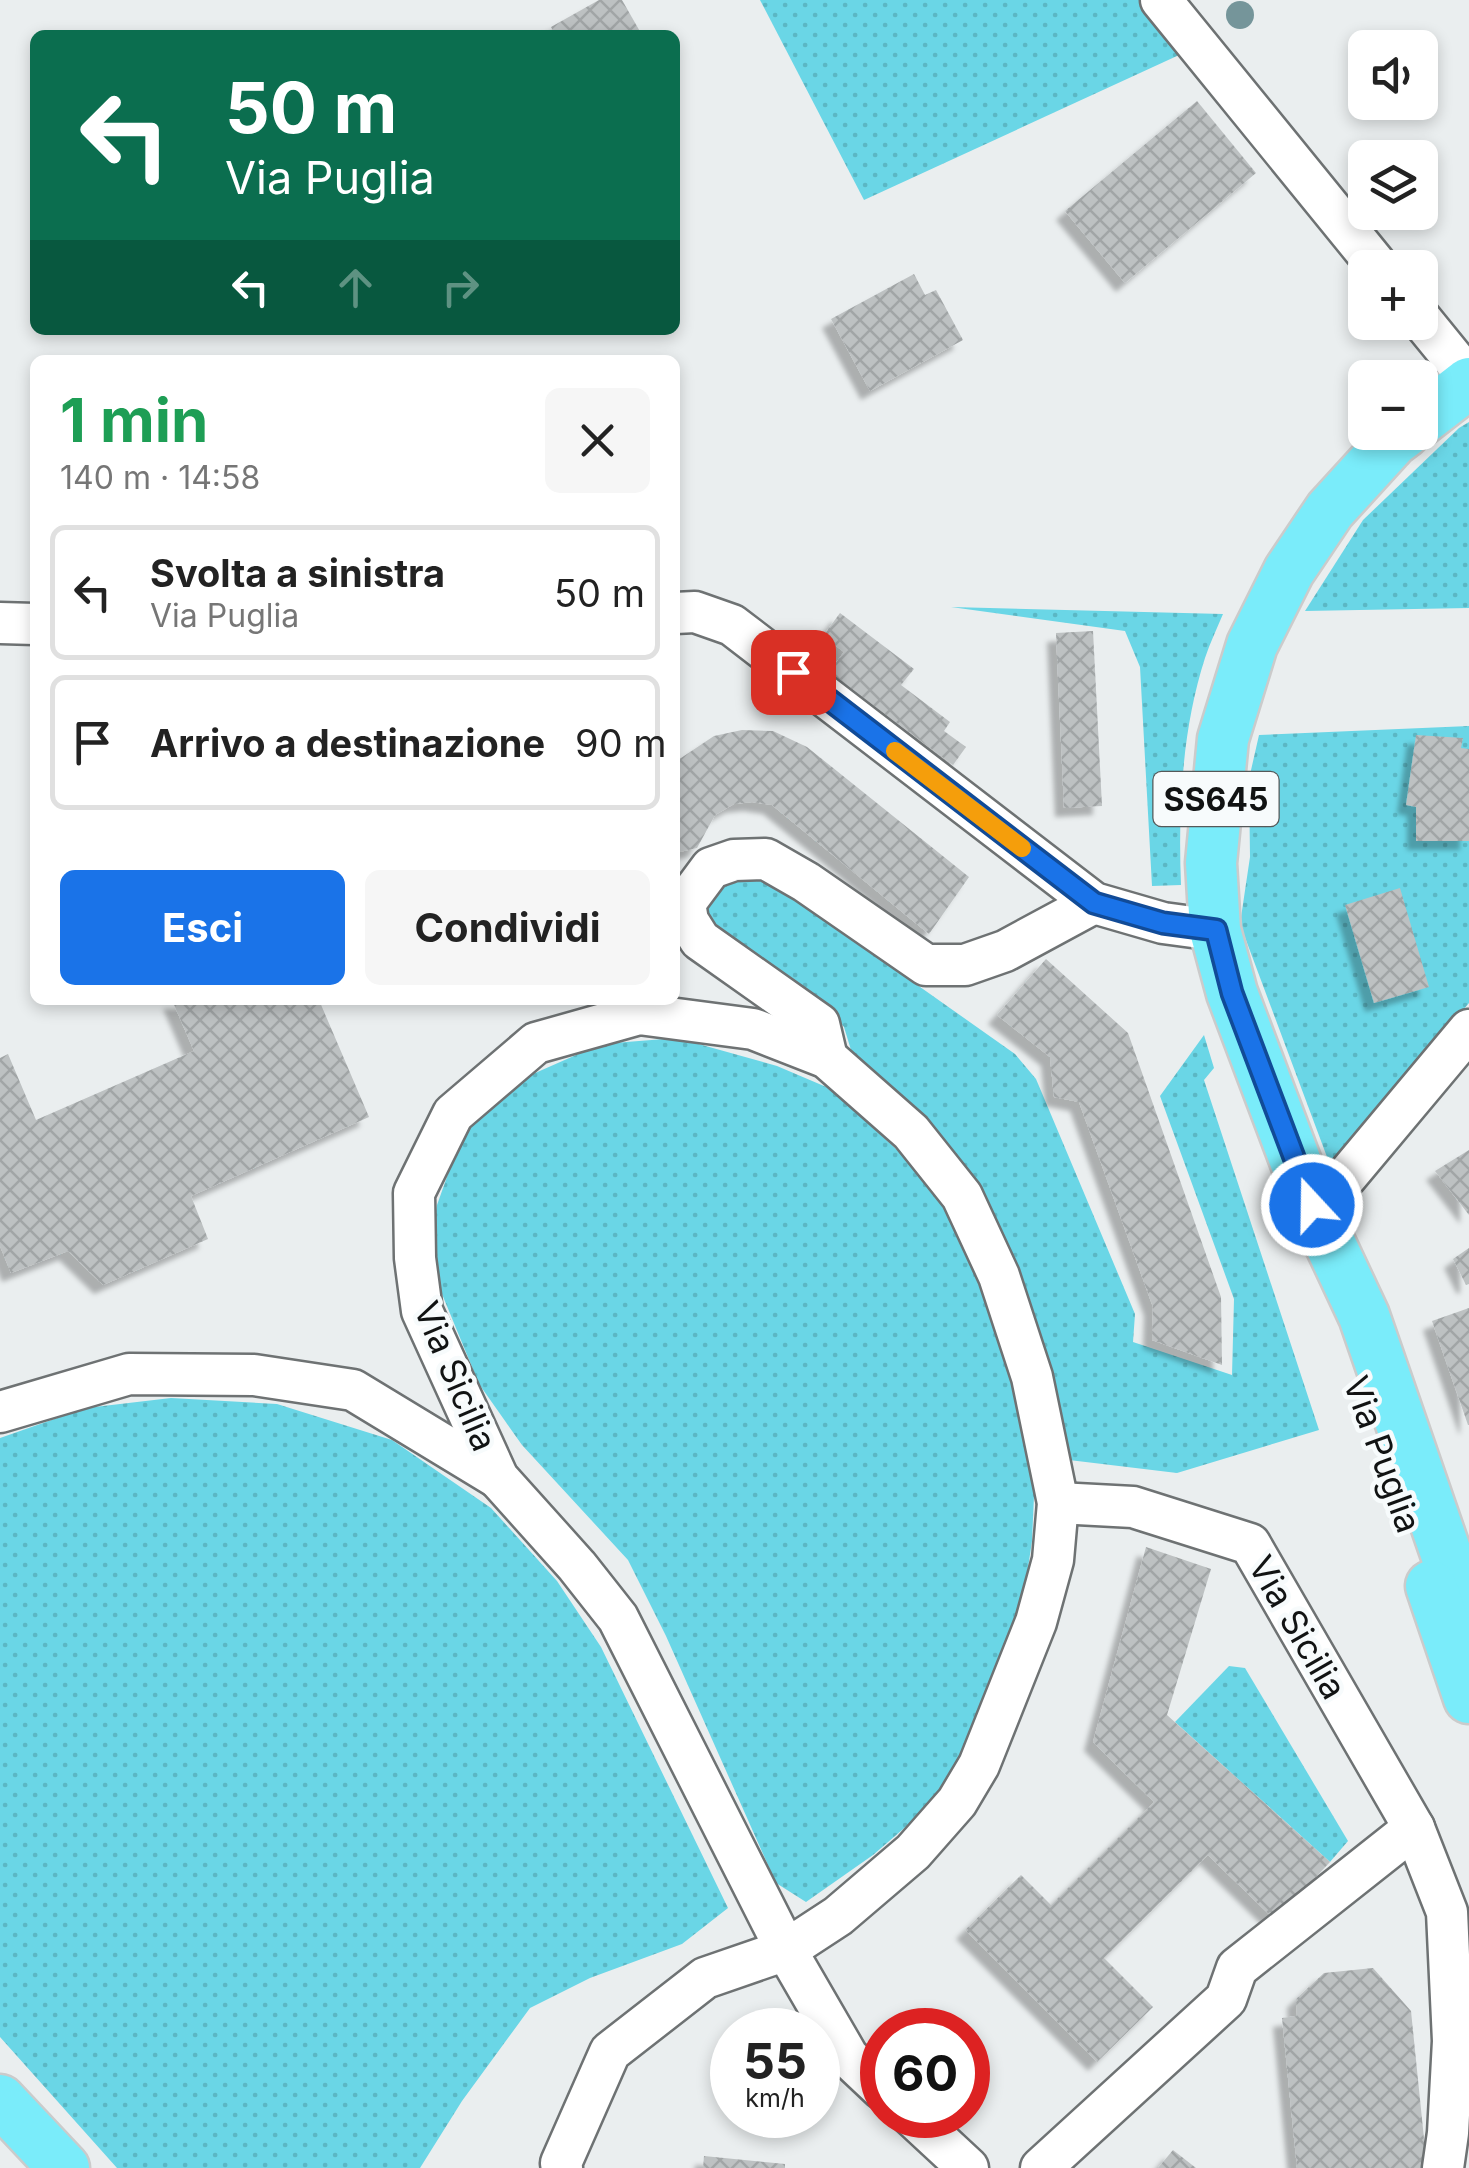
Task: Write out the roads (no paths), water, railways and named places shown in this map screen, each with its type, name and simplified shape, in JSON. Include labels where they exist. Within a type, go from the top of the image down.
[{"type":"main road","points":[[1438,406],[1469,381]]},
{"type":"main road","name":"Via Puglia","points":[[1385,450],[1330,510],[1289,570],[1252,645],[1223,739],[1211,863],[1216,930],[1232,993],[1312,1205],[1364,1316],[1469,1620]]},
{"type":"main road","name":"Via Puglia","points":[[1312,1205],[1336,1327],[1469,1698]]},
{"type":"main road","points":[[0,2100],[64,2168]]},
{"type":"street","points":[[1160,0],[1364,250]]},
{"type":"street","points":[[1437,340],[1469,381]]},
{"type":"street","points":[[680,613],[695,612],[732,626],[1094,903],[1163,923],[1216,930]]},
{"type":"street","points":[[0,623],[30,624]]},
{"type":"street","points":[[827,1058],[819,1024],[700,940],[688,921],[684,903],[710,868],[734,860],[766,859],[926,965],[965,964],[1006,952],[1094,903]]},
{"type":"street","name":"Via Sicilia","points":[[562,2168],[560,2163],[610,2052],[705,1978],[786,1950],[838,1916],[913,1852],[957,1802],[979,1764],[1036,1622],[1053,1560],[1058,1503],[1032,1377],[999,1276],[962,1196],[911,1132],[827,1058],[754,1029],[638,1014],[536,1044],[454,1114],[414,1193],[415,1258],[422,1311],[498,1478],[618,1618],[786,1950],[848,2057],[860,2068]]},
{"type":"street","points":[[1312,1205],[1346,1177],[1469,1030]]},
{"type":"street","points":[[0,1412],[128,1374],[254,1375],[353,1390],[498,1478]]},
{"type":"street","name":"Via Sicilia","points":[[1058,1503],[1133,1507],[1250,1544],[1414,1828],[1447,1912],[1453,2042],[1443,2168]]},
{"type":"street","points":[[1041,2168],[1226,1999],[1237,1968],[1414,1828]]},
{"type":"street","points":[[936,2138],[968,2168]]}]
